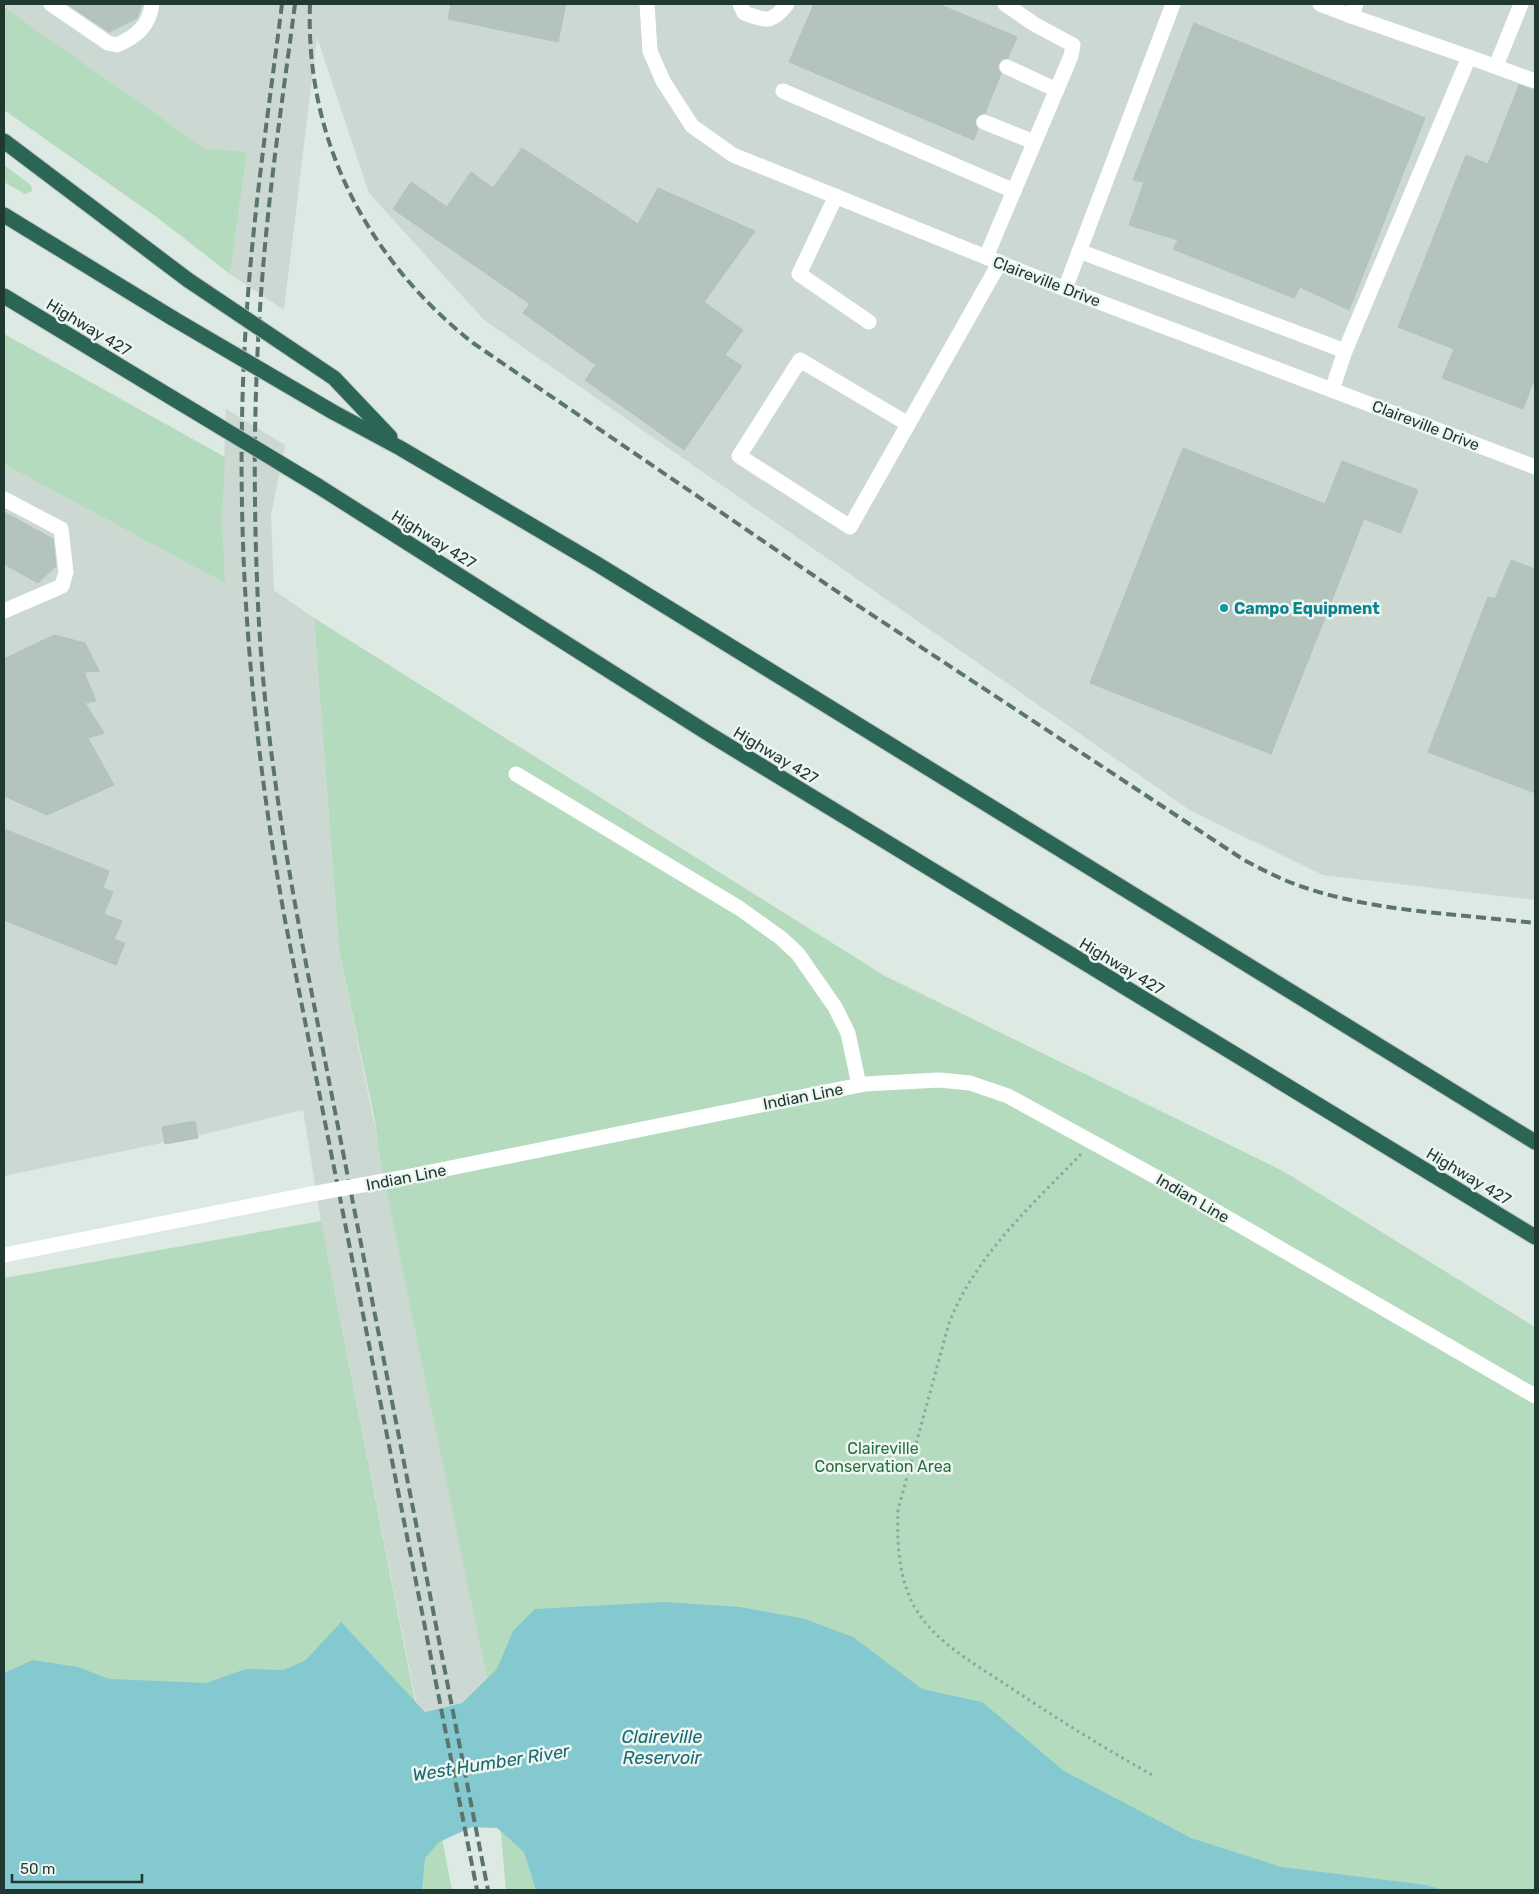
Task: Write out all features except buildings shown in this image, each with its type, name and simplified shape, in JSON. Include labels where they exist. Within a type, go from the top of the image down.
[{"type":"highway","points":[[4,141],[188,280],[334,378],[400,448]]},
{"type":"highway","points":[[4,215],[174,319],[333,412],[400,448],[597,564],[1535,1142]]},
{"type":"highway","name":"Highway 427","points":[[4,296],[318,486],[709,734],[1535,1236]]},
{"type":"street","points":[[51,4],[108,44],[117,46],[140,32],[148,23],[152,4]]},
{"type":"street","name":"Claireville Drive","points":[[647,4],[650,51],[663,81],[692,126],[733,155],[1065,288],[1535,466]]},
{"type":"street","points":[[740,4],[744,13],[767,20],[775,18],[787,4]]},
{"type":"street","points":[[908,424],[800,360],[739,456],[850,527],[908,424],[993,260],[1014,191],[1071,56],[1073,45],[1034,24],[1005,4]]},
{"type":"street","points":[[1065,288],[1173,4]]},
{"type":"street","points":[[1320,4],[1353,10],[1469,57],[1535,81]]},
{"type":"street","points":[[1496,66],[1521,4]]},
{"type":"street","points":[[1332,390],[1345,351],[1469,57]]},
{"type":"street","points":[[1006,67],[1057,90]]},
{"type":"street","points":[[783,91],[1014,191]]},
{"type":"street","points":[[984,122],[1034,142]]},
{"type":"street","points":[[836,196],[799,274],[869,322]]},
{"type":"street","points":[[1079,251],[1345,351]]},
{"type":"street","points":[[4,499],[61,529],[66,572],[62,586],[4,611]]},
{"type":"street","points":[[516,774],[739,908],[781,938],[798,954],[835,1008],[848,1032],[860,1085]]},
{"type":"street","name":"Indian Line","points":[[4,1255],[306,1195],[402,1178],[860,1085],[938,1080],[970,1083],[1008,1096],[1167,1182],[1535,1396]]},
{"type":"path","points":[[1092,1143],[1005,1233],[960,1297],[949,1323],[898,1510],[897,1539],[900,1565],[914,1604],[936,1635],[1049,1714],[1103,1748],[1154,1776]]},
{"type":"shaded area","points":[[4,4],[1535,4],[1535,900],[1323,875],[1191,811],[484,320],[369,193],[317,37],[284,310],[230,274],[247,152],[204,148],[4,7]]},
{"type":"shaded area","points":[[226,409],[285,445],[271,515],[274,590],[314,618],[339,950],[487,1679],[462,1703],[425,1712],[416,1702],[321,1221],[303,1110],[205,1134],[4,1176],[4,464],[224,582],[222,520]]},
{"type":"green space","points":[[4,7],[204,148],[247,152],[230,274],[158,218],[4,110]]},
{"type":"green space","points":[[4,165],[31,185],[32,191],[25,194],[4,182]]},
{"type":"green space","points":[[4,334],[225,457],[222,520],[225,583],[4,464]]},
{"type":"green space","name":"Claireville Conservation Area","points":[[314,618],[885,976],[1283,1171],[1535,1327],[1535,1890],[506,1890],[487,1679],[339,950]]},
{"type":"green space","points":[[321,1221],[452,1890],[4,1890],[4,1278]]},
{"type":"water","name":"Claireville Reservoir","points":[[664,1602],[740,1607],[805,1619],[853,1637],[922,1689],[982,1702],[1064,1771],[1191,1838],[1281,1867],[1426,1885],[1443,1890],[536,1890],[524,1852],[497,1828],[472,1827],[439,1842],[425,1858],[422,1890],[4,1890],[4,1673],[33,1660],[78,1667],[109,1679],[206,1683],[246,1669],[284,1670],[306,1660],[341,1622],[425,1712],[462,1703],[497,1669],[513,1631],[535,1609]]},
{"type":"railway","points":[[282,4],[256,213],[245,340],[242,413],[244,558],[254,703],[262,775],[285,920],[477,1890]]},
{"type":"railway","points":[[295,4],[268,211],[259,324],[255,453],[256,539],[262,668],[272,756],[285,843],[308,974],[488,1890]]},
{"type":"railway","points":[[310,4],[311,54],[318,103],[331,149],[350,193],[374,235],[402,274],[435,310],[473,343],[851,601],[1244,860],[1295,884],[1359,902],[1418,911],[1535,923]]},
{"type":"place","name":"Campo Equipment","points":[[1224,608]]},
{"type":"water label","name":"West Humber River","points":[[491,1763]]}]
